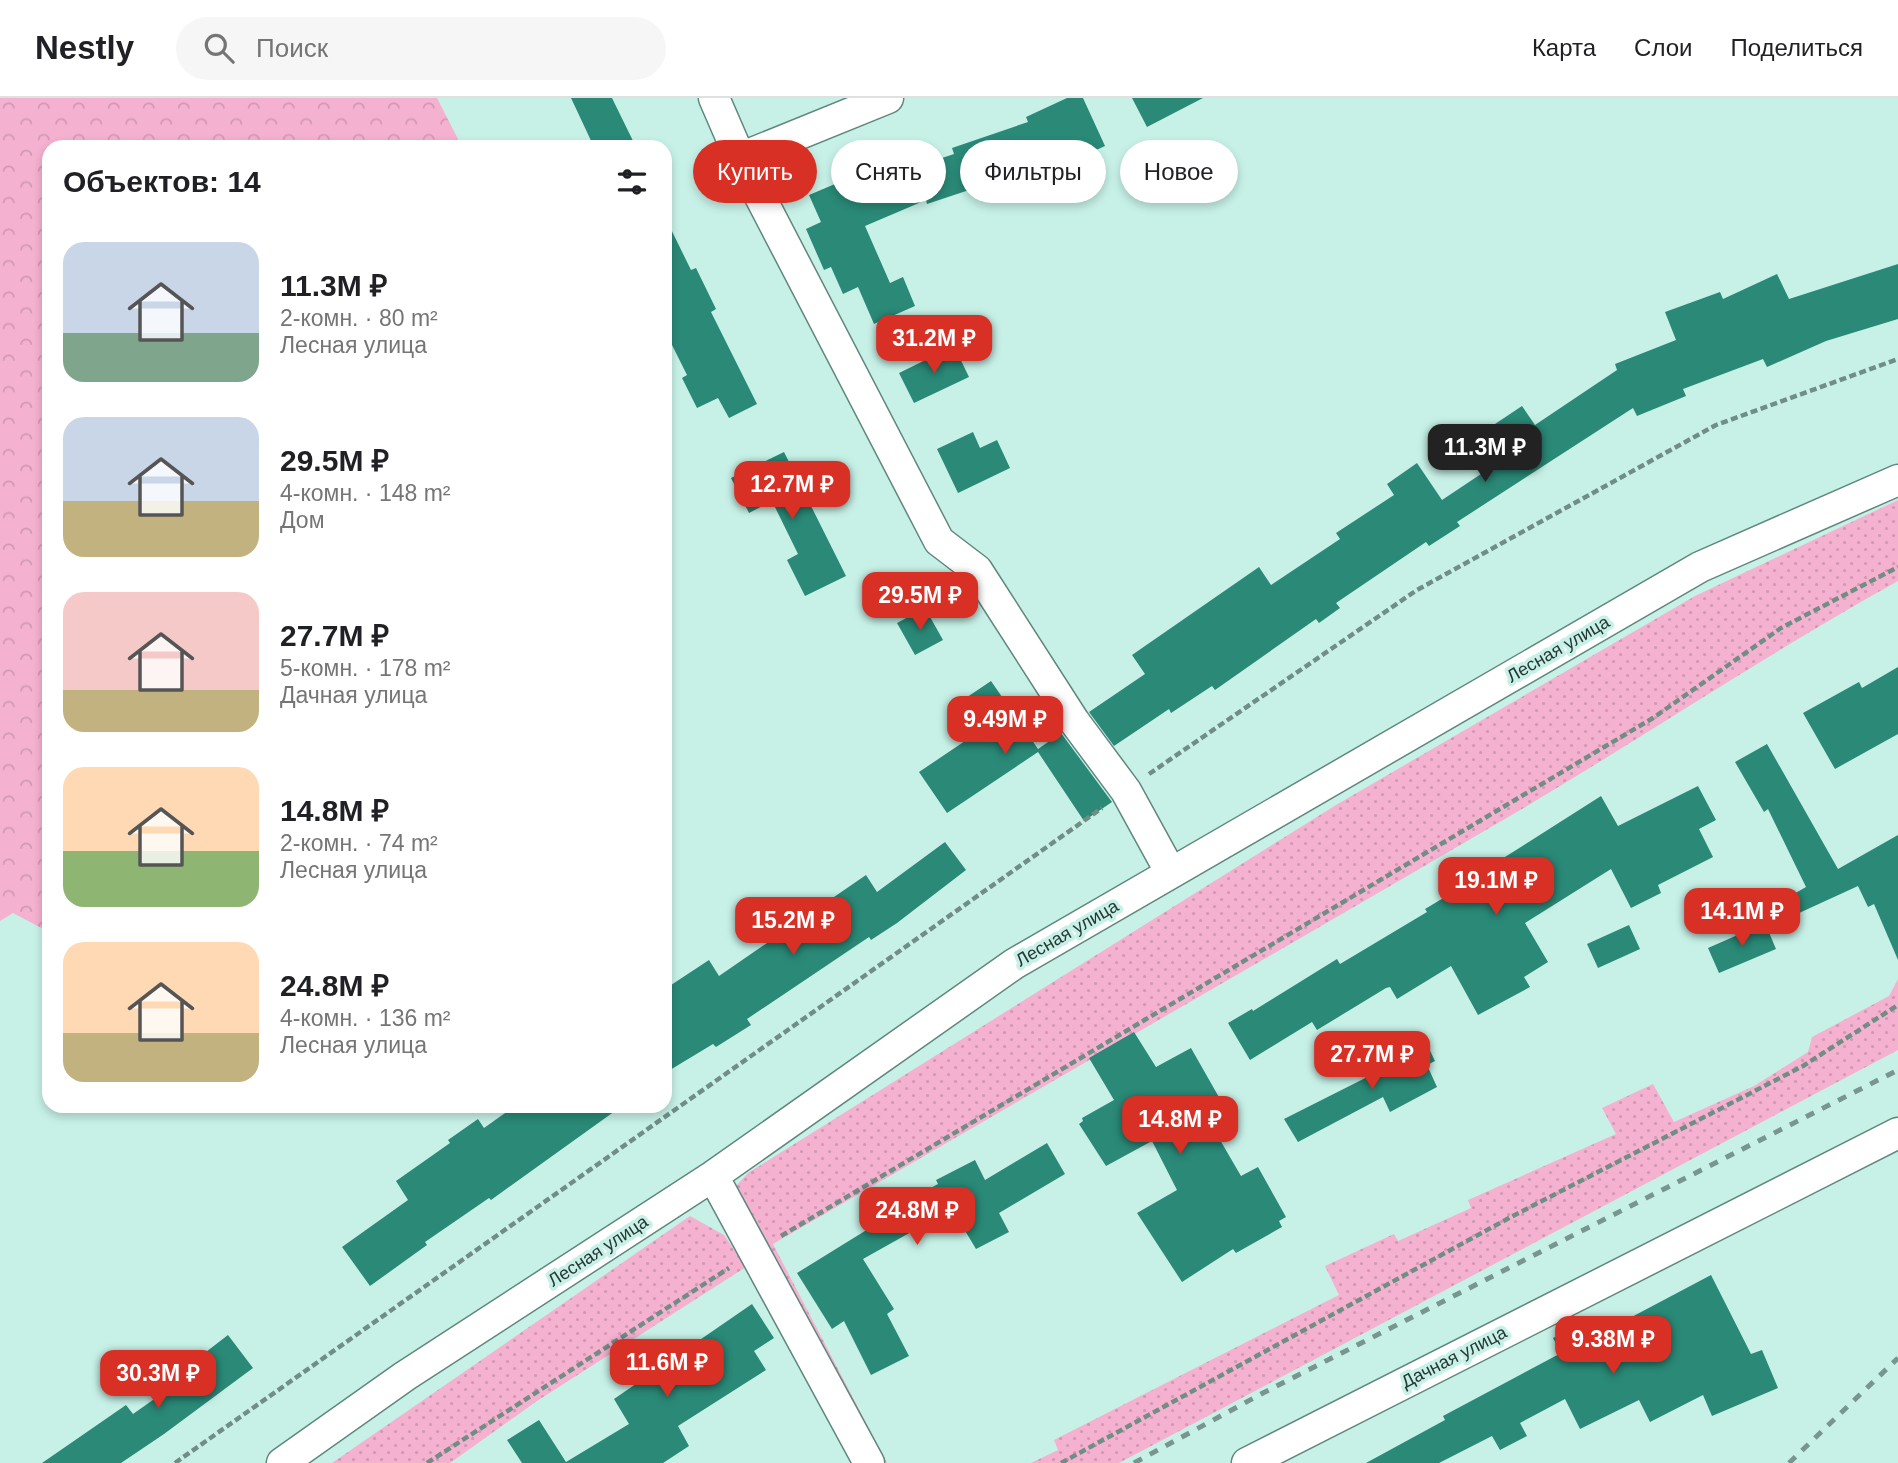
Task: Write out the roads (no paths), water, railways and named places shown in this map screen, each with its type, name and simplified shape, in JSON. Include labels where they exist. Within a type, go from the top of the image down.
[{"type":"street","points":[[715,98],[732,140]]},
{"type":"street","points":[[784,140],[888,98]]},
{"type":"street","points":[[763,203],[939,541],[977,570],[1074,721],[1126,791],[1171,873]]},
{"type":"street","name":"Лесная улица","points":[[282,1463],[405,1376],[713,1176],[1014,964],[1700,567],[1898,480]]},
{"type":"street","name":"Дачная улица","points":[[1247,1463],[1737,1212],[1898,1133]]},
{"type":"street","points":[[713,1176],[869,1463]]},
{"type":"railway","points":[[1134,1463],[1263,1393],[1898,1070]]},
{"type":"railway","points":[[1789,1463],[1898,1358]]}]
